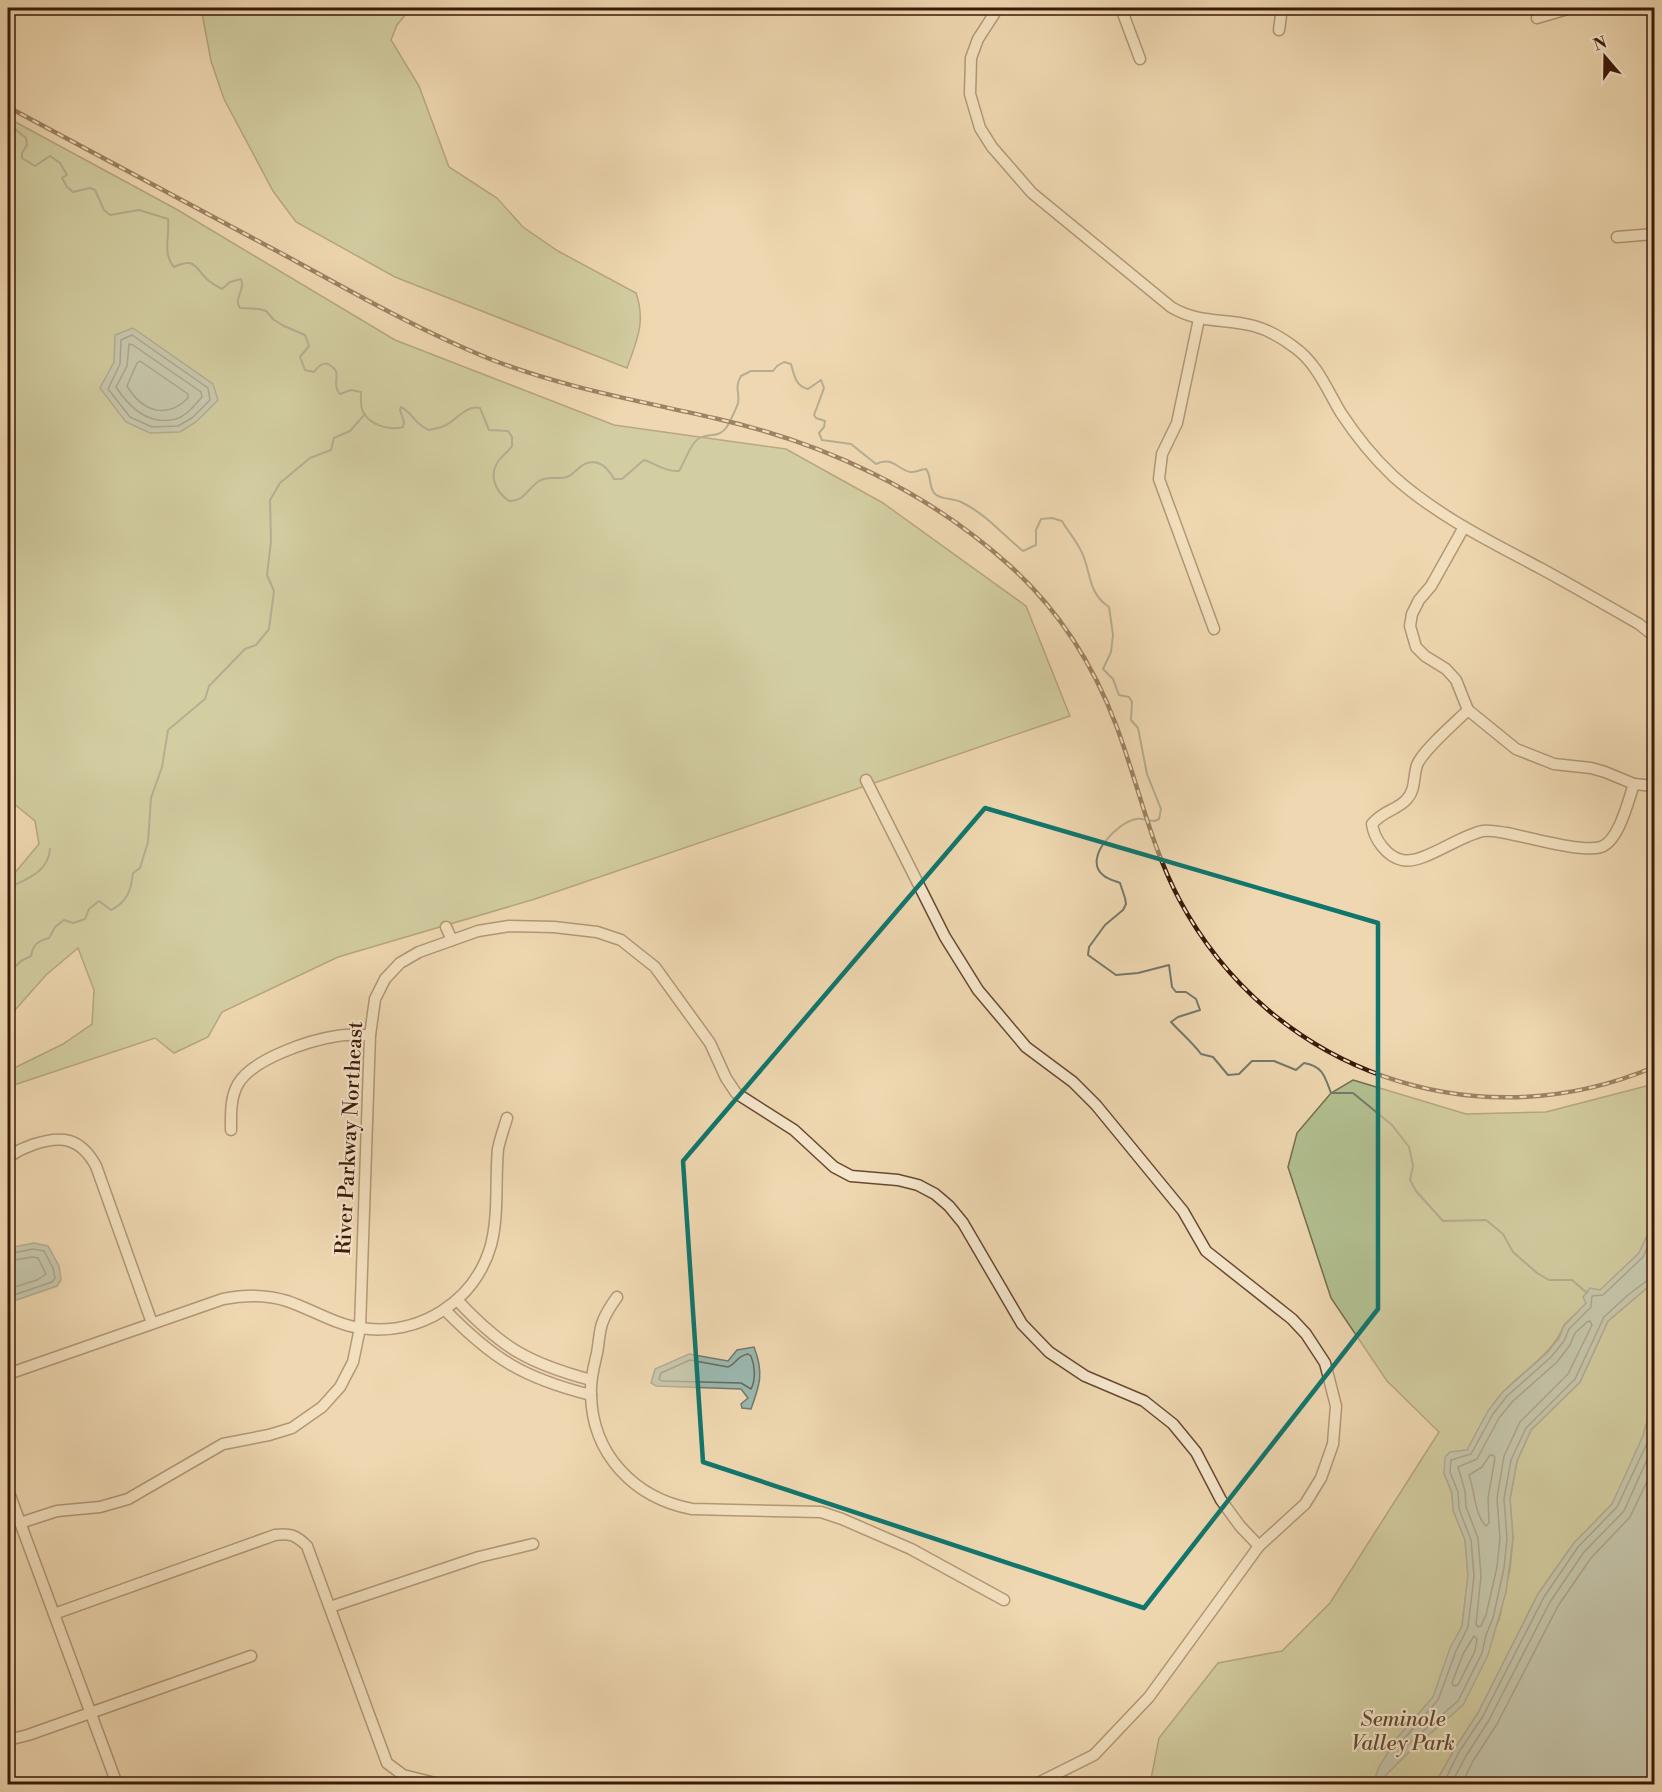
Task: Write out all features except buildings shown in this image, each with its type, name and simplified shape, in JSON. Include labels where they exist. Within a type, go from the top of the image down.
[{"type":"street","points":[[998,8],[978,39],[971,58],[970,94],[974,112],[986,137],[1010,168],[1049,208],[1171,307],[1184,315],[1255,327],[1278,335],[1312,364],[1341,413],[1365,446],[1394,476],[1429,504],[1464,527],[1639,624],[1654,636]]},
{"type":"street","points":[[1121,8],[1140,59]]},
{"type":"street","points":[[1279,30],[1282,8]]},
{"type":"street","points":[[1537,18],[1571,8]]},
{"type":"street","points":[[1617,237],[1654,234]]},
{"type":"street","points":[[1198,319],[1176,423],[1162,454],[1159,479],[1214,629]]},
{"type":"street","points":[[1464,527],[1431,586],[1419,600],[1412,614],[1410,626],[1416,647],[1425,656],[1446,669],[1456,680],[1468,710],[1516,749],[1554,764],[1605,772],[1634,784],[1654,786]]},
{"type":"street","points":[[1468,710],[1429,749],[1418,764],[1413,788],[1406,801],[1380,815],[1372,824],[1374,835],[1384,849],[1401,860],[1415,861],[1465,836],[1486,830],[1581,848],[1602,847],[1616,834],[1634,784]]},
{"type":"street","points":[[866,780],[945,937],[978,990],[1026,1047],[1073,1082],[1096,1105],[1183,1211],[1206,1251],[1292,1318],[1306,1334],[1325,1363],[1336,1406],[1333,1444],[1321,1478],[1305,1504],[1259,1546],[1149,1696],[1094,1755],[1036,1785]]},
{"type":"street","name":"River Parkway Northeast","points":[[20,1523],[57,1511],[100,1507],[128,1498],[223,1444],[292,1428],[322,1407],[340,1387],[353,1362],[360,1328],[370,1035],[375,999],[385,979],[400,963],[419,952],[478,931],[509,926],[554,927],[597,932],[621,940],[656,967],[710,1043],[726,1078],[736,1093],[794,1130],[834,1167],[851,1176],[898,1180],[918,1185],[935,1194],[963,1223],[1022,1324],[1049,1352],[1085,1376],[1144,1401],[1173,1424],[1196,1452],[1221,1500],[1240,1526],[1259,1546]]},
{"type":"street","points":[[446,927],[452,940]]},
{"type":"street","points":[[231,1130],[232,1101],[237,1085],[246,1073],[263,1060],[324,1038],[340,1035],[370,1035]]},
{"type":"street","points":[[8,1374],[223,1299],[245,1295],[266,1296],[287,1301],[360,1328],[386,1329],[410,1326],[428,1319],[457,1300],[473,1283],[482,1266],[490,1245],[495,1221],[499,1146],[507,1118]]},
{"type":"street","points":[[8,1159],[13,1153],[48,1139],[63,1139],[78,1145],[89,1154],[96,1166],[152,1323]]},
{"type":"street","points":[[617,1297],[603,1321],[591,1380],[592,1412],[606,1453],[633,1483],[651,1496],[671,1505],[692,1509],[828,1514],[911,1549],[1004,1600]]},
{"type":"street","points":[[457,1300],[496,1339],[515,1352],[540,1364],[591,1380]]},
{"type":"street","points":[[445,1310],[486,1350],[508,1364],[550,1384],[591,1395]]},
{"type":"street","points":[[8,1490],[117,1785]]},
{"type":"street","points":[[54,1614],[275,1535],[287,1534],[298,1537],[307,1546],[387,1763],[402,1775],[439,1785]]},
{"type":"street","points":[[330,1607],[479,1557],[533,1544]]},
{"type":"street","points":[[8,1740],[251,1656]]},
{"type":"highlighted area","points":[[985,808],[1378,923],[1378,1309],[1144,1608],[703,1462],[683,1161]]},
{"type":"green space","points":[[201,8],[411,8],[397,25],[391,40],[419,86],[449,167],[497,198],[523,227],[558,251],[636,293],[640,313],[639,331],[627,368],[395,277],[296,222],[273,191],[224,99],[211,61]]},
{"type":"green space","points":[[8,118],[176,209],[395,340],[614,425],[786,449],[883,503],[1026,606],[1070,716],[535,899],[338,957],[222,1012],[208,1037],[174,1053],[155,1038],[8,1087],[8,1071],[63,1044],[92,1024],[94,990],[78,948],[46,975],[8,1018],[8,881],[39,844],[35,821],[8,799]]},
{"type":"green space","name":"Seminole Valley Park","points":[[1353,1080],[1466,1114],[1546,1112],[1654,1084],[1654,1146],[1649,1149],[1654,1165],[1654,1221],[1639,1253],[1564,1325],[1546,1353],[1498,1398],[1467,1451],[1450,1452],[1444,1473],[1452,1493],[1453,1510],[1465,1540],[1468,1575],[1462,1626],[1447,1660],[1491,1637],[1499,1620],[1510,1569],[1513,1538],[1510,1499],[1517,1461],[1531,1430],[1580,1382],[1608,1321],[1654,1282],[1654,1397],[1643,1436],[1612,1504],[1574,1543],[1538,1594],[1478,1713],[1435,1784],[1150,1784],[1159,1738],[1218,1663],[1282,1651],[1330,1603],[1439,1432],[1387,1381],[1331,1298],[1288,1167],[1297,1133],[1331,1093]]},
{"type":"water","points":[[133,328],[213,384],[218,400],[196,422],[180,432],[150,433],[126,422],[100,388],[114,362],[115,335]]},
{"type":"water","points":[[1654,1221],[1654,1282],[1608,1321],[1580,1382],[1531,1430],[1517,1461],[1510,1499],[1513,1538],[1506,1592],[1488,1655],[1463,1705],[1409,1752],[1377,1784],[1373,1784],[1379,1767],[1397,1738],[1433,1697],[1450,1648],[1462,1626],[1468,1575],[1465,1540],[1453,1510],[1452,1493],[1444,1473],[1445,1457],[1450,1452],[1467,1450],[1488,1411],[1503,1392],[1547,1353],[1559,1338],[1564,1326],[1586,1303],[1583,1297],[1590,1288],[1600,1290],[1639,1253]]},
{"type":"water","points":[[34,1243],[48,1246],[59,1266],[61,1280],[57,1286],[8,1303],[8,1248]]},
{"type":"water","points":[[754,1347],[760,1378],[751,1409],[742,1408],[741,1404],[748,1398],[741,1389],[656,1386],[651,1383],[655,1369],[689,1354],[728,1361],[737,1350]]},
{"type":"water","points":[[1654,1397],[1654,1784],[1435,1784],[1478,1713],[1538,1594],[1574,1543],[1612,1504],[1643,1436]]},
{"type":"waterway","points":[[8,132],[15,129],[26,138],[27,145],[22,158],[35,166],[50,156],[60,163],[67,175],[62,178],[67,187],[73,192],[90,188],[95,190],[104,210],[110,215],[139,210],[168,219],[167,250],[174,267],[191,263],[209,281],[222,289],[230,282],[241,279],[242,287],[238,301],[240,308],[266,311],[274,320],[305,335],[309,346],[300,357],[305,370],[314,372],[322,364],[330,365],[336,371],[336,386],[340,394],[351,390],[361,392],[363,412],[375,424],[392,428],[403,427],[401,407],[420,425],[429,430],[444,426],[465,411],[480,408],[489,430],[508,431],[512,437],[512,446],[499,460],[494,471],[497,488],[509,501],[522,497],[542,479],[567,477],[584,464],[592,462],[604,466],[614,479],[622,479],[644,460],[665,469],[679,471],[695,441],[701,437],[720,433],[726,428],[738,403],[741,376],[751,371],[773,371],[784,362],[791,364],[796,380],[804,388],[808,389],[821,380],[824,388],[814,415],[825,421],[819,433],[822,440],[851,444],[876,464],[886,461],[910,472],[926,469],[935,494],[970,507],[1023,551],[1036,545],[1036,530],[1041,519],[1052,518],[1062,521],[1084,557],[1096,595],[1109,607],[1113,635],[1111,652],[1103,669],[1113,679],[1119,695],[1129,697],[1132,702],[1131,720],[1138,728],[1147,774],[1161,809],[1159,819],[1155,821],[1136,819],[1120,827],[1099,851],[1098,868],[1109,879],[1120,883],[1126,904],[1123,910],[1105,925],[1089,947],[1088,955],[1116,975],[1138,973],[1169,965],[1172,987],[1176,992],[1186,992],[1196,999],[1200,1010],[1178,1017],[1171,1022],[1201,1054],[1213,1057],[1228,1075],[1239,1074],[1252,1061],[1274,1061],[1296,1070],[1304,1063],[1315,1067],[1322,1073],[1331,1093],[1353,1093],[1392,1125],[1409,1147],[1413,1166],[1410,1180],[1416,1191],[1443,1221],[1486,1220],[1503,1234],[1513,1252],[1537,1273],[1549,1280],[1572,1280],[1587,1293]]},
{"type":"waterway","points":[[8,974],[21,961],[31,956],[37,944],[49,938],[55,927],[64,920],[73,923],[85,919],[89,909],[99,901],[111,910],[127,895],[133,873],[140,868],[148,842],[151,798],[162,767],[168,730],[205,699],[209,686],[245,649],[256,645],[269,629],[274,591],[267,575],[271,541],[270,500],[280,483],[310,458],[331,450],[334,438],[350,431],[365,414]]},
{"type":"waterway","points":[[8,888],[41,870],[50,849]]},
{"type":"railway","points":[[8,107],[388,311],[464,348],[546,378],[758,429],[797,442],[872,473],[944,514],[977,538],[1026,582],[1058,618],[1085,659],[1116,725],[1152,835],[1169,878],[1179,899],[1218,959],[1267,1009],[1323,1048],[1384,1076],[1449,1093],[1517,1097],[1586,1089],[1654,1067]]}]
